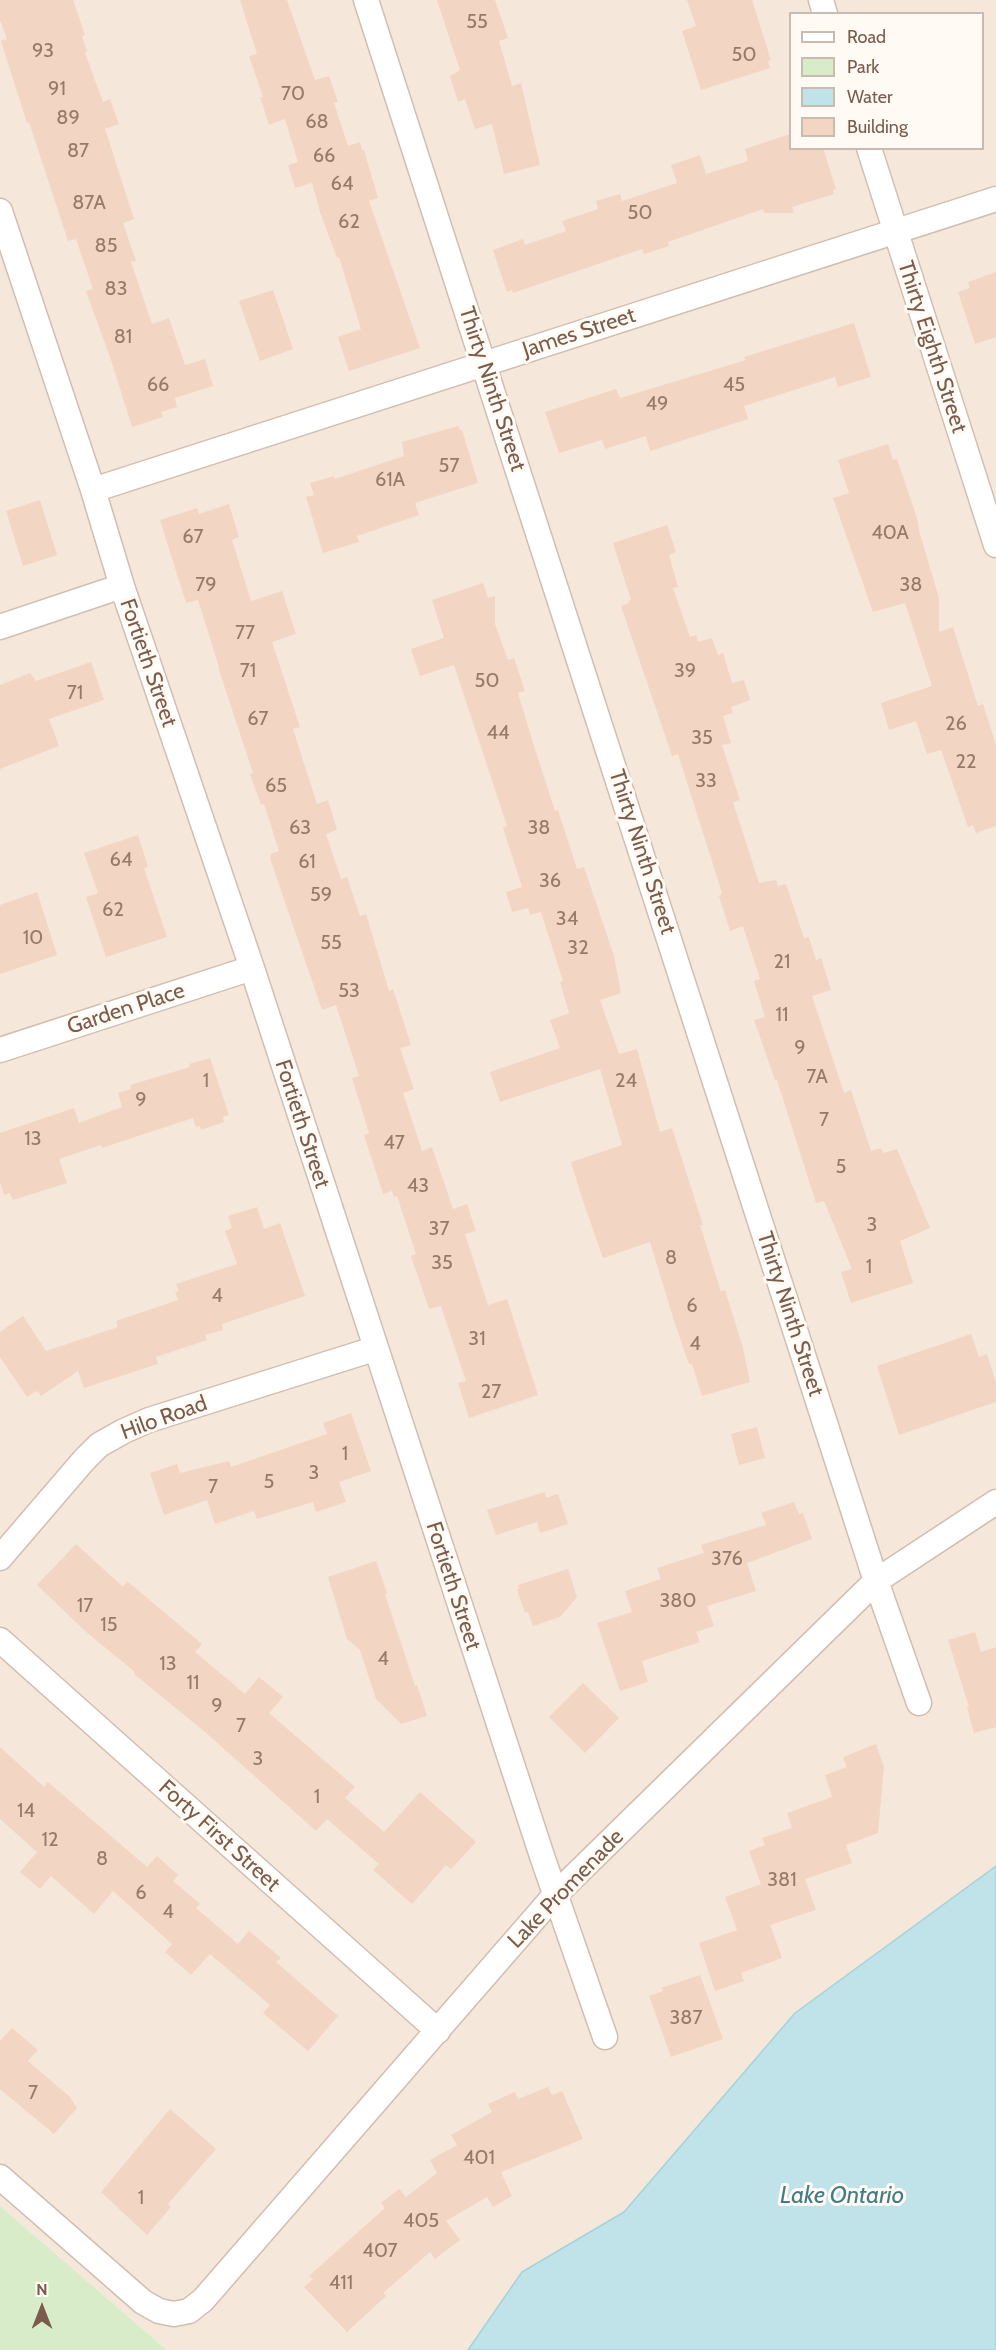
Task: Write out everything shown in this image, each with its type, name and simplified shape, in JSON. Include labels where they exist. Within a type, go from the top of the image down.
[{"type":"street","name":"Thirty Ninth Street","points":[[366,0],[876,1581],[919,1703]]},
{"type":"street","name":"Thirty Eighth Street","points":[[870,150],[996,545]]},
{"type":"street","name":"James Street","points":[[93,490],[996,199]]},
{"type":"street","name":"Fortieth Street","points":[[0,211],[93,490],[122,586],[252,968],[374,1349],[555,1895],[605,2037]]},
{"type":"street","points":[[0,627],[122,586]]},
{"type":"street","name":"Garden Place","points":[[0,1050],[252,968]]},
{"type":"street","name":"Hilo Road","points":[[0,1558],[84,1460],[99,1445],[124,1431],[159,1417],[374,1349]]},
{"type":"street","name":"Lake Promenade","points":[[0,2177],[143,2302],[159,2311],[174,2314],[189,2311],[203,2300],[555,1895],[876,1581],[996,1502]]},
{"type":"street","name":"Forty First Street","points":[[0,1641],[438,2031]]},
{"type":"shaded area","points":[[0,0],[996,0],[996,1866],[795,2013],[624,2212],[522,2272],[468,2350],[167,2350],[0,2206]]},
{"type":"green space","points":[[0,2206],[167,2350],[0,2350]]},
{"type":"water","name":"Lake Ontario","points":[[996,1866],[996,2350],[468,2350],[522,2272],[624,2212],[795,2013]]},
{"type":"building","points":[[0,0],[73,0],[85,35],[82,36],[87,52],[85,53],[103,102],[110,99],[119,124],[105,129],[134,219],[123,223],[136,261],[131,262],[152,324],[169,318],[185,365],[205,359],[213,386],[175,398],[177,407],[161,412],[163,417],[132,427],[86,291],[93,289],[76,239],[68,241],[1,41],[7,39],[0,20]]},
{"type":"building","points":[[240,0],[287,0],[315,80],[329,76],[338,102],[334,103],[348,146],[360,142],[364,150],[378,198],[369,201],[420,348],[349,371],[338,337],[361,329],[339,257],[337,258],[320,212],[312,183],[295,188],[288,165],[298,162],[285,119],[269,125],[260,97],[263,97],[249,56],[257,54]]},
{"type":"building","points":[[437,0],[495,0],[508,38],[499,41],[512,86],[521,83],[540,165],[504,174],[492,124],[475,129],[465,99],[458,102],[450,76],[460,70]]},
{"type":"building","points":[[687,0],[752,0],[771,60],[768,61],[770,68],[701,90],[682,31],[696,26]]},
{"type":"building","points":[[789,134],[789,150],[824,150],[836,189],[833,190],[834,194],[792,207],[794,213],[764,213],[763,209],[668,242],[669,246],[644,254],[642,249],[513,293],[512,290],[507,292],[493,250],[523,239],[525,245],[566,231],[562,221],[598,209],[596,201],[620,194],[622,201],[677,183],[671,165],[700,155],[706,174],[748,161],[745,149]]},
{"type":"building","points":[[996,272],[996,337],[975,344],[958,292],[970,288],[968,282]]},
{"type":"building","points":[[273,290],[293,349],[260,361],[239,301]]},
{"type":"building","points":[[854,323],[871,377],[838,387],[835,377],[744,406],[748,419],[650,451],[646,436],[605,449],[602,440],[559,453],[545,412],[616,389],[620,398],[746,360],[744,357]]},
{"type":"building","points":[[458,426],[462,430],[478,483],[415,503],[419,515],[357,536],[359,542],[323,553],[306,497],[314,495],[310,483],[334,476],[335,479],[404,456],[402,442]]},
{"type":"building","points":[[888,444],[893,460],[897,459],[917,518],[939,598],[939,632],[953,627],[978,706],[983,704],[996,745],[996,826],[976,833],[973,825],[968,827],[941,750],[927,754],[916,721],[889,730],[881,703],[932,686],[905,603],[873,612],[833,498],[849,493],[838,460]]},
{"type":"building","points":[[40,500],[57,555],[23,566],[6,511]]},
{"type":"building","points":[[229,504],[239,537],[232,540],[251,601],[282,591],[296,634],[272,642],[300,727],[293,729],[317,804],[328,800],[337,830],[326,834],[341,879],[347,877],[360,916],[366,914],[389,991],[393,989],[411,1045],[400,1048],[414,1089],[403,1093],[422,1151],[432,1147],[453,1209],[467,1204],[476,1231],[465,1234],[488,1305],[507,1299],[538,1395],[469,1418],[458,1383],[466,1381],[441,1306],[429,1309],[411,1256],[416,1254],[397,1196],[394,1197],[392,1191],[383,1194],[364,1135],[369,1133],[352,1078],[359,1076],[336,1005],[322,1010],[270,858],[271,854],[279,851],[264,804],[261,805],[250,774],[253,773],[198,600],[186,603],[160,520],[197,508],[199,514]]},
{"type":"building","points":[[667,525],[676,552],[669,555],[678,587],[673,588],[690,637],[696,635],[698,642],[712,638],[718,655],[723,653],[732,683],[744,680],[750,700],[731,707],[733,713],[723,716],[731,743],[722,745],[740,800],[733,802],[759,883],[776,880],[778,886],[786,884],[804,938],[809,937],[816,960],[821,958],[831,990],[812,996],[844,1093],[851,1090],[871,1151],[881,1148],[883,1153],[897,1149],[930,1228],[900,1241],[913,1283],[851,1303],[841,1272],[852,1269],[824,1201],[816,1203],[777,1080],[775,1080],[754,1020],[765,1017],[754,981],[760,979],[743,926],[730,931],[719,896],[722,893],[678,754],[672,756],[621,606],[631,600],[613,543]]},
{"type":"building","points":[[483,583],[488,598],[495,596],[495,624],[508,660],[514,658],[525,691],[518,693],[555,811],[558,810],[577,869],[584,867],[614,956],[621,993],[600,1000],[619,1054],[637,1049],[660,1132],[672,1128],[703,1225],[700,1225],[721,1292],[725,1290],[743,1348],[750,1382],[702,1396],[692,1364],[689,1364],[675,1324],[650,1242],[603,1258],[571,1162],[622,1145],[600,1069],[500,1102],[490,1072],[560,1048],[550,1020],[569,1013],[560,982],[563,981],[541,912],[530,915],[528,908],[512,912],[506,892],[522,887],[503,828],[507,826],[454,665],[420,676],[411,649],[444,638],[432,600]]},
{"type":"building","points":[[91,662],[104,700],[49,719],[59,746],[0,769],[0,685],[30,673],[36,681]]},
{"type":"building","points":[[138,835],[148,867],[144,868],[167,937],[106,957],[86,897],[98,893],[84,853]]},
{"type":"building","points":[[37,892],[57,955],[0,974],[0,905]]},
{"type":"building","points":[[210,1058],[229,1115],[223,1117],[224,1122],[201,1130],[200,1126],[196,1127],[193,1118],[102,1148],[101,1145],[59,1159],[67,1183],[13,1200],[10,1193],[4,1195],[0,1182],[0,1133],[74,1108],[79,1123],[122,1107],[118,1093],[131,1089],[130,1085],[190,1067],[189,1064]]},
{"type":"building","points":[[257,1207],[264,1229],[280,1223],[305,1296],[222,1324],[223,1330],[205,1335],[207,1340],[156,1357],[158,1364],[84,1388],[78,1371],[41,1396],[37,1391],[27,1397],[0,1357],[0,1332],[23,1316],[46,1351],[118,1327],[116,1321],[178,1300],[175,1292],[179,1291],[176,1284],[237,1264],[225,1231],[232,1228],[228,1216]]},
{"type":"building","points":[[971,1334],[979,1357],[987,1354],[996,1383],[996,1402],[899,1435],[877,1366]]},
{"type":"building","points":[[351,1413],[371,1471],[339,1482],[346,1502],[316,1512],[313,1502],[257,1519],[254,1511],[215,1524],[207,1500],[164,1515],[150,1473],[177,1464],[180,1473],[229,1461],[231,1467],[327,1434],[323,1423]]},
{"type":"building","points":[[757,1427],[765,1458],[739,1465],[731,1434]]},
{"type":"building","points":[[545,1492],[546,1498],[558,1494],[568,1524],[540,1533],[537,1522],[496,1535],[487,1510]]},
{"type":"building","points":[[794,1502],[799,1514],[803,1513],[812,1539],[747,1563],[756,1591],[707,1606],[714,1626],[696,1632],[700,1642],[642,1661],[648,1682],[620,1691],[597,1623],[632,1612],[625,1591],[661,1579],[657,1568],[704,1553],[701,1545],[766,1525],[761,1513]]},
{"type":"building","points":[[76,1544],[123,1587],[127,1581],[202,1644],[195,1652],[245,1694],[259,1677],[283,1697],[269,1713],[355,1787],[345,1798],[384,1832],[420,1792],[476,1842],[451,1869],[446,1865],[412,1904],[373,1870],[379,1864],[327,1819],[316,1831],[204,1731],[85,1631],[37,1585]]},
{"type":"building","points":[[376,1561],[415,1686],[417,1685],[427,1716],[401,1724],[376,1699],[360,1650],[347,1639],[328,1577]]},
{"type":"building","points":[[568,1569],[577,1597],[560,1617],[533,1626],[528,1612],[525,1613],[517,1590],[518,1585]]},
{"type":"building","points":[[975,1632],[981,1652],[996,1647],[996,1727],[974,1733],[967,1708],[969,1707],[948,1640]]},
{"type":"building","points":[[583,1683],[619,1718],[585,1753],[549,1717]]},
{"type":"building","points":[[876,1744],[884,1767],[878,1833],[846,1845],[852,1863],[805,1879],[816,1910],[770,1925],[782,1958],[741,1973],[744,1981],[715,1991],[699,1943],[737,1930],[725,1897],[761,1884],[749,1851],[765,1845],[762,1838],[792,1828],[787,1813],[832,1797],[825,1775],[847,1767],[843,1757]]},
{"type":"building","points":[[0,1747],[44,1787],[48,1782],[147,1867],[157,1856],[178,1875],[173,1881],[200,1904],[196,1908],[238,1944],[249,1931],[281,1958],[276,1962],[338,2016],[308,2051],[263,2013],[270,2005],[210,1954],[191,1975],[165,1952],[172,1944],[113,1891],[94,1914],[51,1876],[40,1889],[20,1872],[37,1852],[0,1819]]},
{"type":"building","points":[[700,1975],[723,2039],[671,2057],[649,1996],[663,1991],[661,1988]]},
{"type":"building","points":[[12,2028],[38,2050],[28,2061],[70,2097],[77,2108],[54,2134],[0,2089],[0,2041]]},
{"type":"building","points":[[548,2087],[552,2095],[562,2091],[583,2139],[501,2172],[512,2196],[493,2207],[487,2197],[446,2221],[460,2240],[435,2259],[430,2252],[383,2293],[386,2296],[347,2332],[304,2287],[313,2279],[309,2276],[385,2208],[381,2203],[399,2189],[406,2197],[437,2173],[430,2160],[457,2145],[451,2135],[492,2112],[488,2104],[515,2092],[518,2099]]},
{"type":"building","points":[[170,2109],[216,2149],[168,2204],[171,2207],[147,2235],[101,2192]]}]
